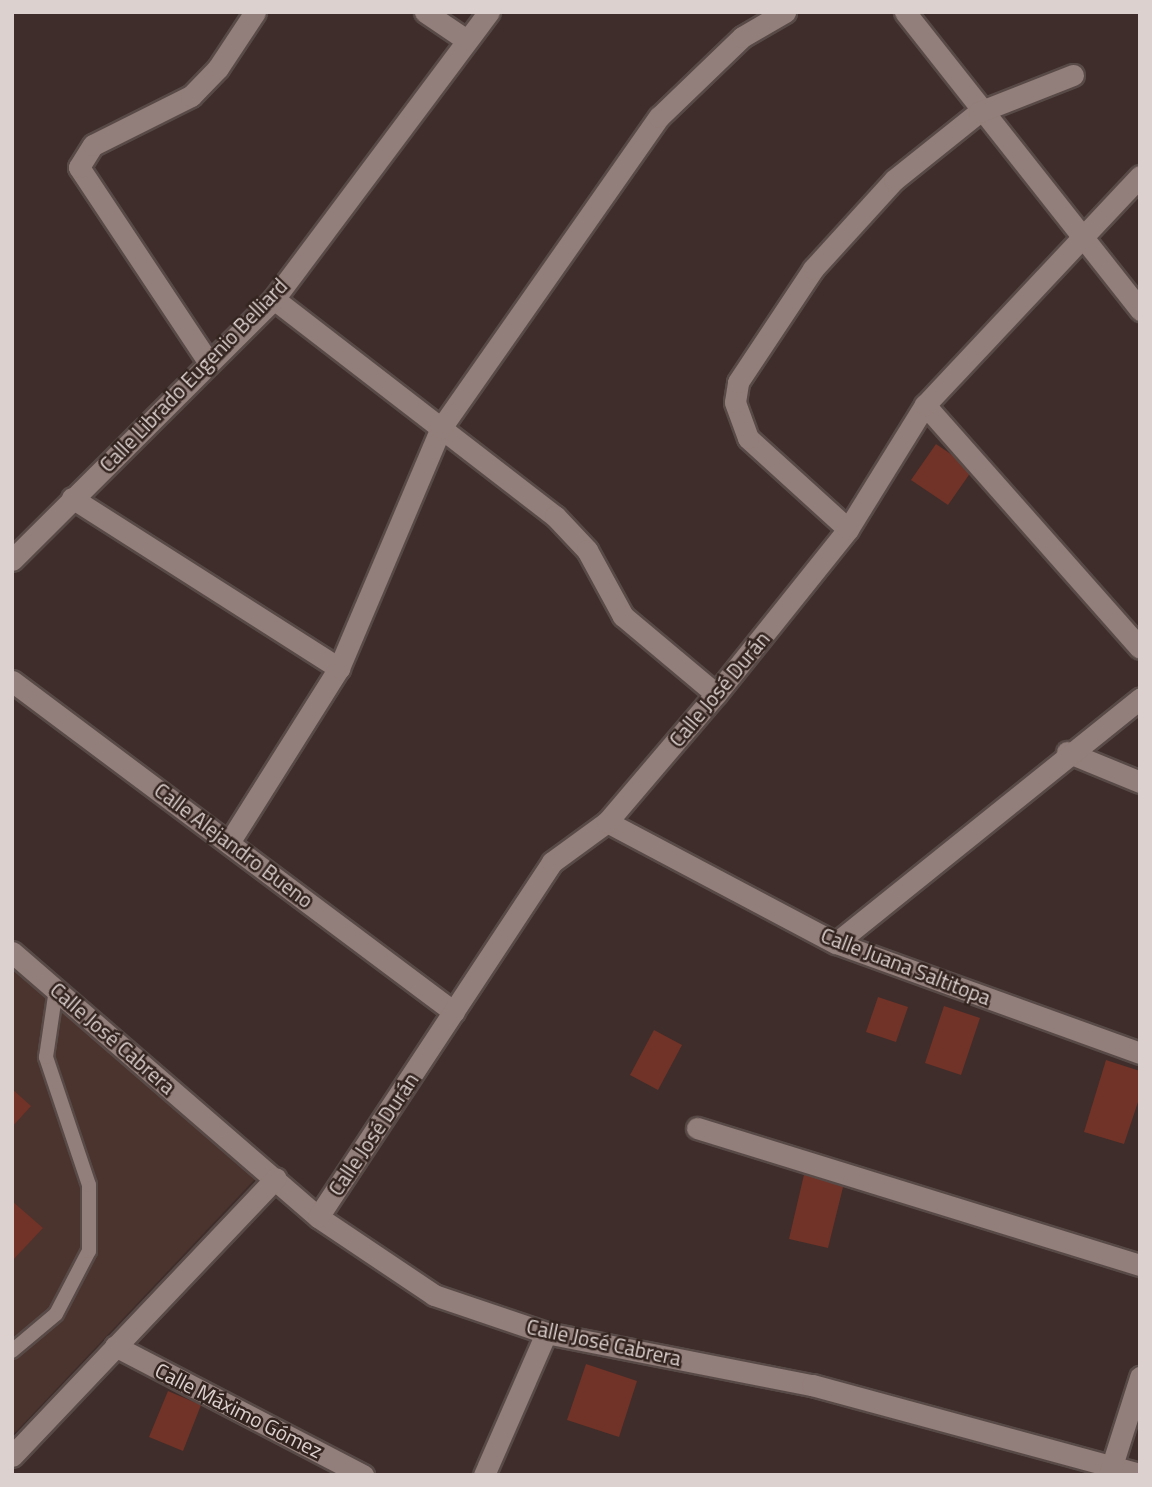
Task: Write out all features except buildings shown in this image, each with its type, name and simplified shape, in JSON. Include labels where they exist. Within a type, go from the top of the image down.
[{"type":"street","points":[[208,363],[79,167],[93,145],[191,96],[219,68],[255,12]]},
{"type":"street","points":[[425,12],[465,39]]},
{"type":"street","name":"Calle Librado Eugenio Belliard","points":[[12,560],[274,299],[465,39],[489,12]]},
{"type":"street","points":[[230,842],[339,668],[441,428],[659,117],[742,37],[785,12]]},
{"type":"street","points":[[905,12],[979,112],[1140,310]]},
{"type":"street","points":[[848,529],[748,438],[735,402],[738,382],[813,269],[894,180],[979,112],[1073,75]]},
{"type":"street","name":"Calle José Durán","points":[[318,1217],[552,862],[607,822],[716,694],[848,529],[925,405],[1081,235],[1140,176]]},
{"type":"street","points":[[274,299],[555,516],[587,550],[623,616],[716,694]]},
{"type":"street","points":[[925,405],[1140,648]]},
{"type":"street","points":[[72,498],[339,668]]},
{"type":"street","name":"Calle Alejandro Bueno","points":[[12,681],[454,1012]]},
{"type":"street","points":[[836,943],[1067,752],[1140,699]]},
{"type":"street","points":[[1067,752],[1140,782]]},
{"type":"street","name":"Calle Juana Saltitopa","points":[[607,822],[836,943],[1140,1053]]},
{"type":"street","name":"Calle José Cabrera","points":[[12,952],[318,1217],[434,1295],[546,1334],[812,1385],[1111,1469],[1140,1474]]},
{"type":"street","points":[[697,1128],[1140,1265]]},
{"type":"street","points":[[12,1456],[276,1178]]},
{"type":"street","points":[[484,1475],[546,1334]]},
{"type":"street","name":"Calle Máximo Gómez","points":[[115,1346],[363,1475]]},
{"type":"street","points":[[1111,1469],[1140,1377]]},
{"type":"lane","points":[[12,1351],[55,1314],[89,1251],[89,1185],[46,1057],[56,989]]},
{"type":"shaded area","points":[[12,965],[256,1178],[12,1436]]}]
